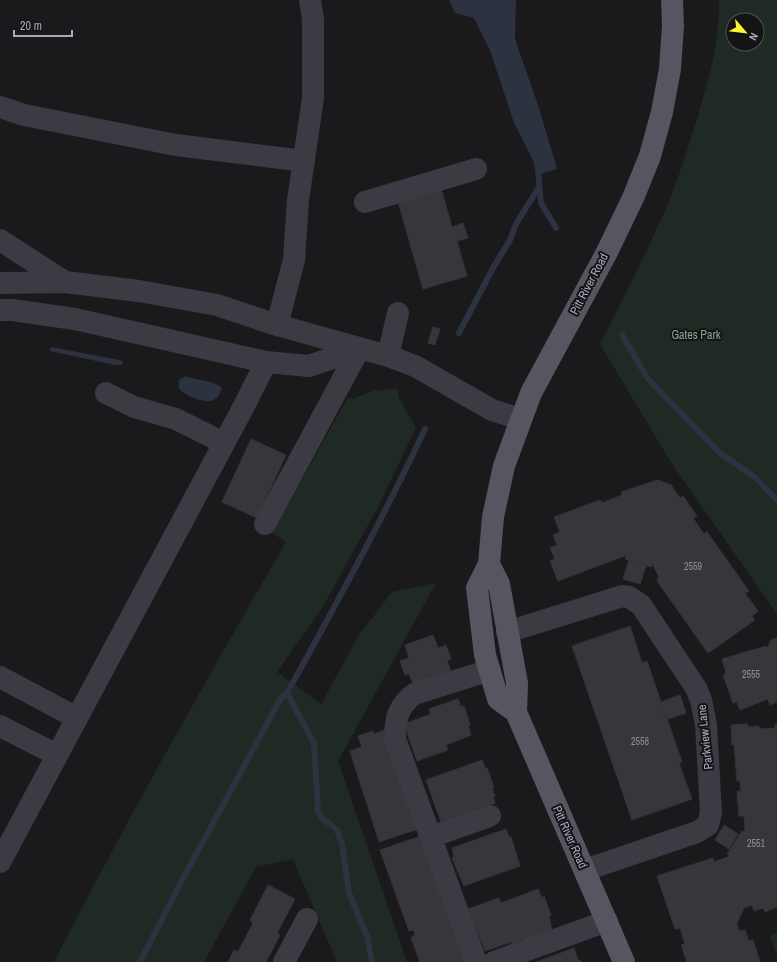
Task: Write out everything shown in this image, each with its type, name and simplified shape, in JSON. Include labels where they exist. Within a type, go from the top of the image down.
[{"type":"main road","name":"Pitt River Road","points":[[516,712],[498,699],[485,655],[477,588],[489,564],[493,517],[504,466],[520,420],[531,393],[607,252],[633,198],[650,156],[662,112],[670,69],[673,26],[672,0]]},
{"type":"main road","name":"Pitt River Road","points":[[489,564],[500,584],[507,632],[517,683],[516,712],[624,962]]},
{"type":"lane","points":[[277,325],[294,260],[304,161],[313,98],[313,19],[310,0]]},
{"type":"lane","points":[[0,107],[24,115],[176,145],[304,161]]},
{"type":"lane","points":[[365,202],[476,169]]},
{"type":"lane","points":[[0,240],[65,282]]},
{"type":"lane","points":[[0,283],[65,282],[139,291],[216,305],[277,325],[388,356],[415,366],[492,410],[520,420]]},
{"type":"lane","points":[[0,310],[12,310],[75,319],[266,362],[309,366],[359,349]]},
{"type":"lane","points":[[388,356],[398,314]]},
{"type":"lane","points":[[265,524],[359,349]]},
{"type":"lane","points":[[0,862],[8,829],[57,755],[266,362]]},
{"type":"lane","points":[[106,393],[134,407],[176,419],[224,443]]},
{"type":"lane","name":"Parkview Lane","points":[[507,632],[622,596],[629,597],[641,606],[690,677],[701,700],[706,726],[711,812],[708,824],[698,832],[584,870]]},
{"type":"lane","points":[[476,962],[395,739],[395,724],[404,703],[414,694],[490,670]]},
{"type":"lane","points":[[0,677],[77,718]]},
{"type":"lane","points":[[0,726],[57,755]]},
{"type":"lane","points":[[431,838],[490,816]]},
{"type":"lane","points":[[284,962],[307,919]]},
{"type":"lane","points":[[494,962],[607,921]]},
{"type":"green space","name":"Gates Park","points":[[719,0],[777,0],[777,614],[672,464],[600,344],[626,293],[666,208],[675,185],[698,116],[710,73],[718,30]]},
{"type":"green space","points":[[399,389],[398,396],[416,428],[378,507],[322,608],[277,672],[321,704],[359,635],[392,592],[436,583],[338,761],[407,962],[337,962],[293,859],[256,867],[204,962],[54,962],[167,750],[286,542],[272,533],[348,397],[353,399],[375,390]]},
{"type":"green space","points":[[777,932],[777,956],[770,936]]},
{"type":"water","points":[[449,0],[516,0],[515,39],[539,108],[557,169],[540,174],[514,123],[490,50],[474,18],[455,13]]},
{"type":"water","points":[[51,347],[120,360],[123,362],[122,365],[115,365],[50,351]]},
{"type":"water","points":[[185,376],[210,382],[219,386],[222,388],[219,395],[213,400],[205,401],[194,398],[181,391],[179,388],[179,380]]},
{"type":"building","points":[[440,185],[452,227],[463,223],[468,238],[457,241],[467,276],[423,289],[397,198]]},
{"type":"building","points":[[433,327],[440,329],[435,345],[428,343]]},
{"type":"building","points":[[251,439],[286,455],[257,518],[222,502]]},
{"type":"building","points":[[658,480],[671,485],[680,498],[683,496],[697,516],[693,518],[704,534],[707,532],[749,591],[745,593],[758,611],[752,616],[755,620],[708,653],[657,581],[659,577],[652,563],[651,567],[625,559],[627,555],[558,581],[550,561],[555,559],[550,548],[557,545],[553,535],[560,532],[554,517],[600,500],[602,503],[622,495],[621,492]]},
{"type":"building","points":[[629,560],[646,566],[640,584],[623,579]]},
{"type":"building","points":[[630,626],[642,663],[647,661],[662,705],[660,706],[663,716],[666,715],[682,762],[679,763],[692,799],[632,820],[572,646]]},
{"type":"building","points":[[433,635],[438,648],[446,645],[451,659],[447,660],[451,671],[413,684],[409,674],[405,675],[400,661],[409,658],[405,645]]},
{"type":"building","points":[[777,638],[777,702],[770,705],[768,699],[740,710],[737,702],[733,703],[723,675],[726,673],[722,659],[766,646],[767,649],[771,640]]},
{"type":"building","points":[[680,695],[686,713],[668,719],[666,715],[663,716],[660,706],[662,705],[661,702]]},
{"type":"building","points":[[458,699],[461,707],[464,706],[470,725],[468,726],[471,735],[446,745],[448,750],[417,761],[404,724],[431,714],[429,709]]},
{"type":"building","points":[[748,724],[748,727],[759,726],[759,729],[775,728],[775,724],[777,724],[777,907],[765,912],[763,908],[754,911],[752,905],[744,908],[737,923],[739,931],[745,930],[749,941],[753,940],[760,962],[687,962],[681,945],[685,944],[680,928],[675,929],[657,876],[713,858],[714,862],[730,856],[727,854],[742,831],[745,832],[744,816],[739,816],[737,791],[741,791],[740,780],[737,781],[731,725]]},
{"type":"building","points":[[385,730],[418,829],[379,842],[350,751],[362,747],[358,736],[373,731],[374,734]]},
{"type":"building","points":[[482,760],[485,768],[487,768],[494,787],[492,788],[495,796],[493,797],[495,803],[441,822],[426,780]]},
{"type":"building","points":[[724,825],[738,834],[729,849],[715,840]]},
{"type":"building","points":[[506,829],[509,837],[511,837],[520,866],[464,886],[452,858],[454,857],[452,848]]},
{"type":"building","points":[[421,836],[467,962],[420,962],[411,938],[415,935],[414,930],[409,931],[380,850]]},
{"type":"building","points":[[268,885],[295,899],[277,933],[280,935],[266,962],[228,962],[234,950],[238,952],[253,923],[250,920]]},
{"type":"building","points":[[538,889],[542,898],[544,896],[551,916],[549,916],[552,931],[525,941],[524,939],[511,944],[511,942],[485,951],[468,909],[499,898],[501,903]]},
{"type":"building","points":[[574,948],[578,960],[581,962],[536,962]]},
{"type":"waterway","points":[[537,160],[541,203],[556,228]]},
{"type":"waterway","points":[[459,333],[493,268],[510,240],[516,224],[539,187]]},
{"type":"waterway","points":[[622,335],[648,379],[720,453],[756,478],[777,500]]},
{"type":"waterway","points":[[372,962],[367,936],[349,893],[342,844],[337,830],[322,818],[318,812],[314,743],[287,693],[358,562],[425,429]]},
{"type":"waterway","points":[[140,962],[181,882],[281,698],[287,693]]}]
